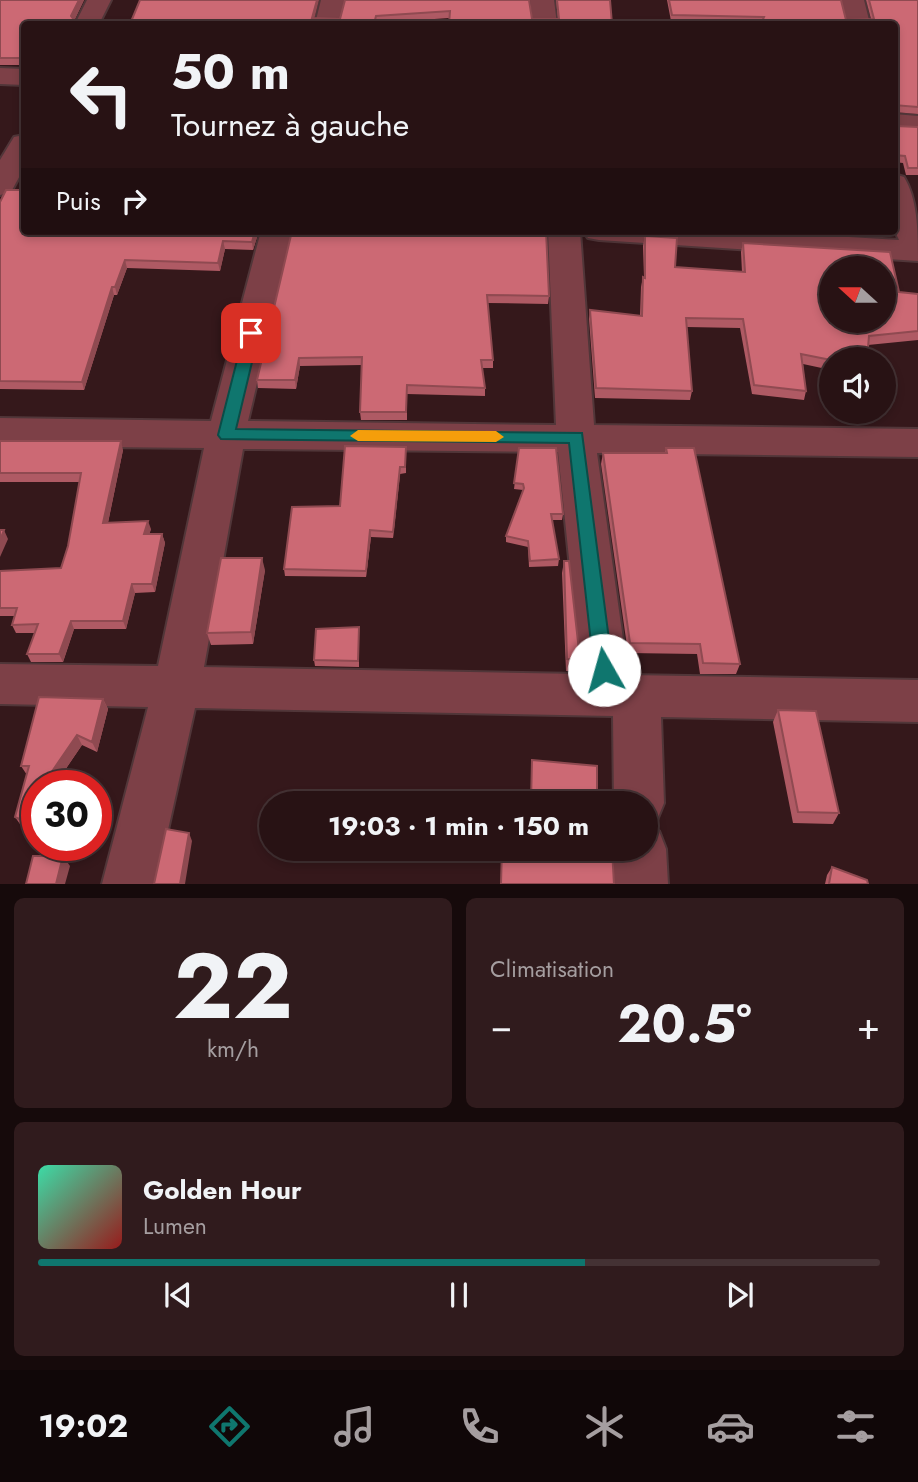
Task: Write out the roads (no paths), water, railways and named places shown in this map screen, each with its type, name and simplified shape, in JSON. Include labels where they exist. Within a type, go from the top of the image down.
[{"type":"street","points":[[88,21],[99,0]]},
{"type":"street","points":[[328,21],[333,0]]},
{"type":"street","points":[[542,0],[545,21]]},
{"type":"street","points":[[852,0],[857,21]]},
{"type":"street","points":[[0,76],[21,78]]},
{"type":"street","points":[[898,122],[918,124]]},
{"type":"street","points":[[21,149],[0,188],[21,192]]},
{"type":"street","points":[[674,235],[918,248],[898,199]]},
{"type":"street","points":[[129,884],[177,686],[226,435],[275,235]]},
{"type":"street","points":[[564,235],[576,437],[637,791]]},
{"type":"street","points":[[0,432],[918,443]]},
{"type":"street","points":[[0,684],[918,701]]},
{"type":"street","points":[[640,861],[641,884]]}]
